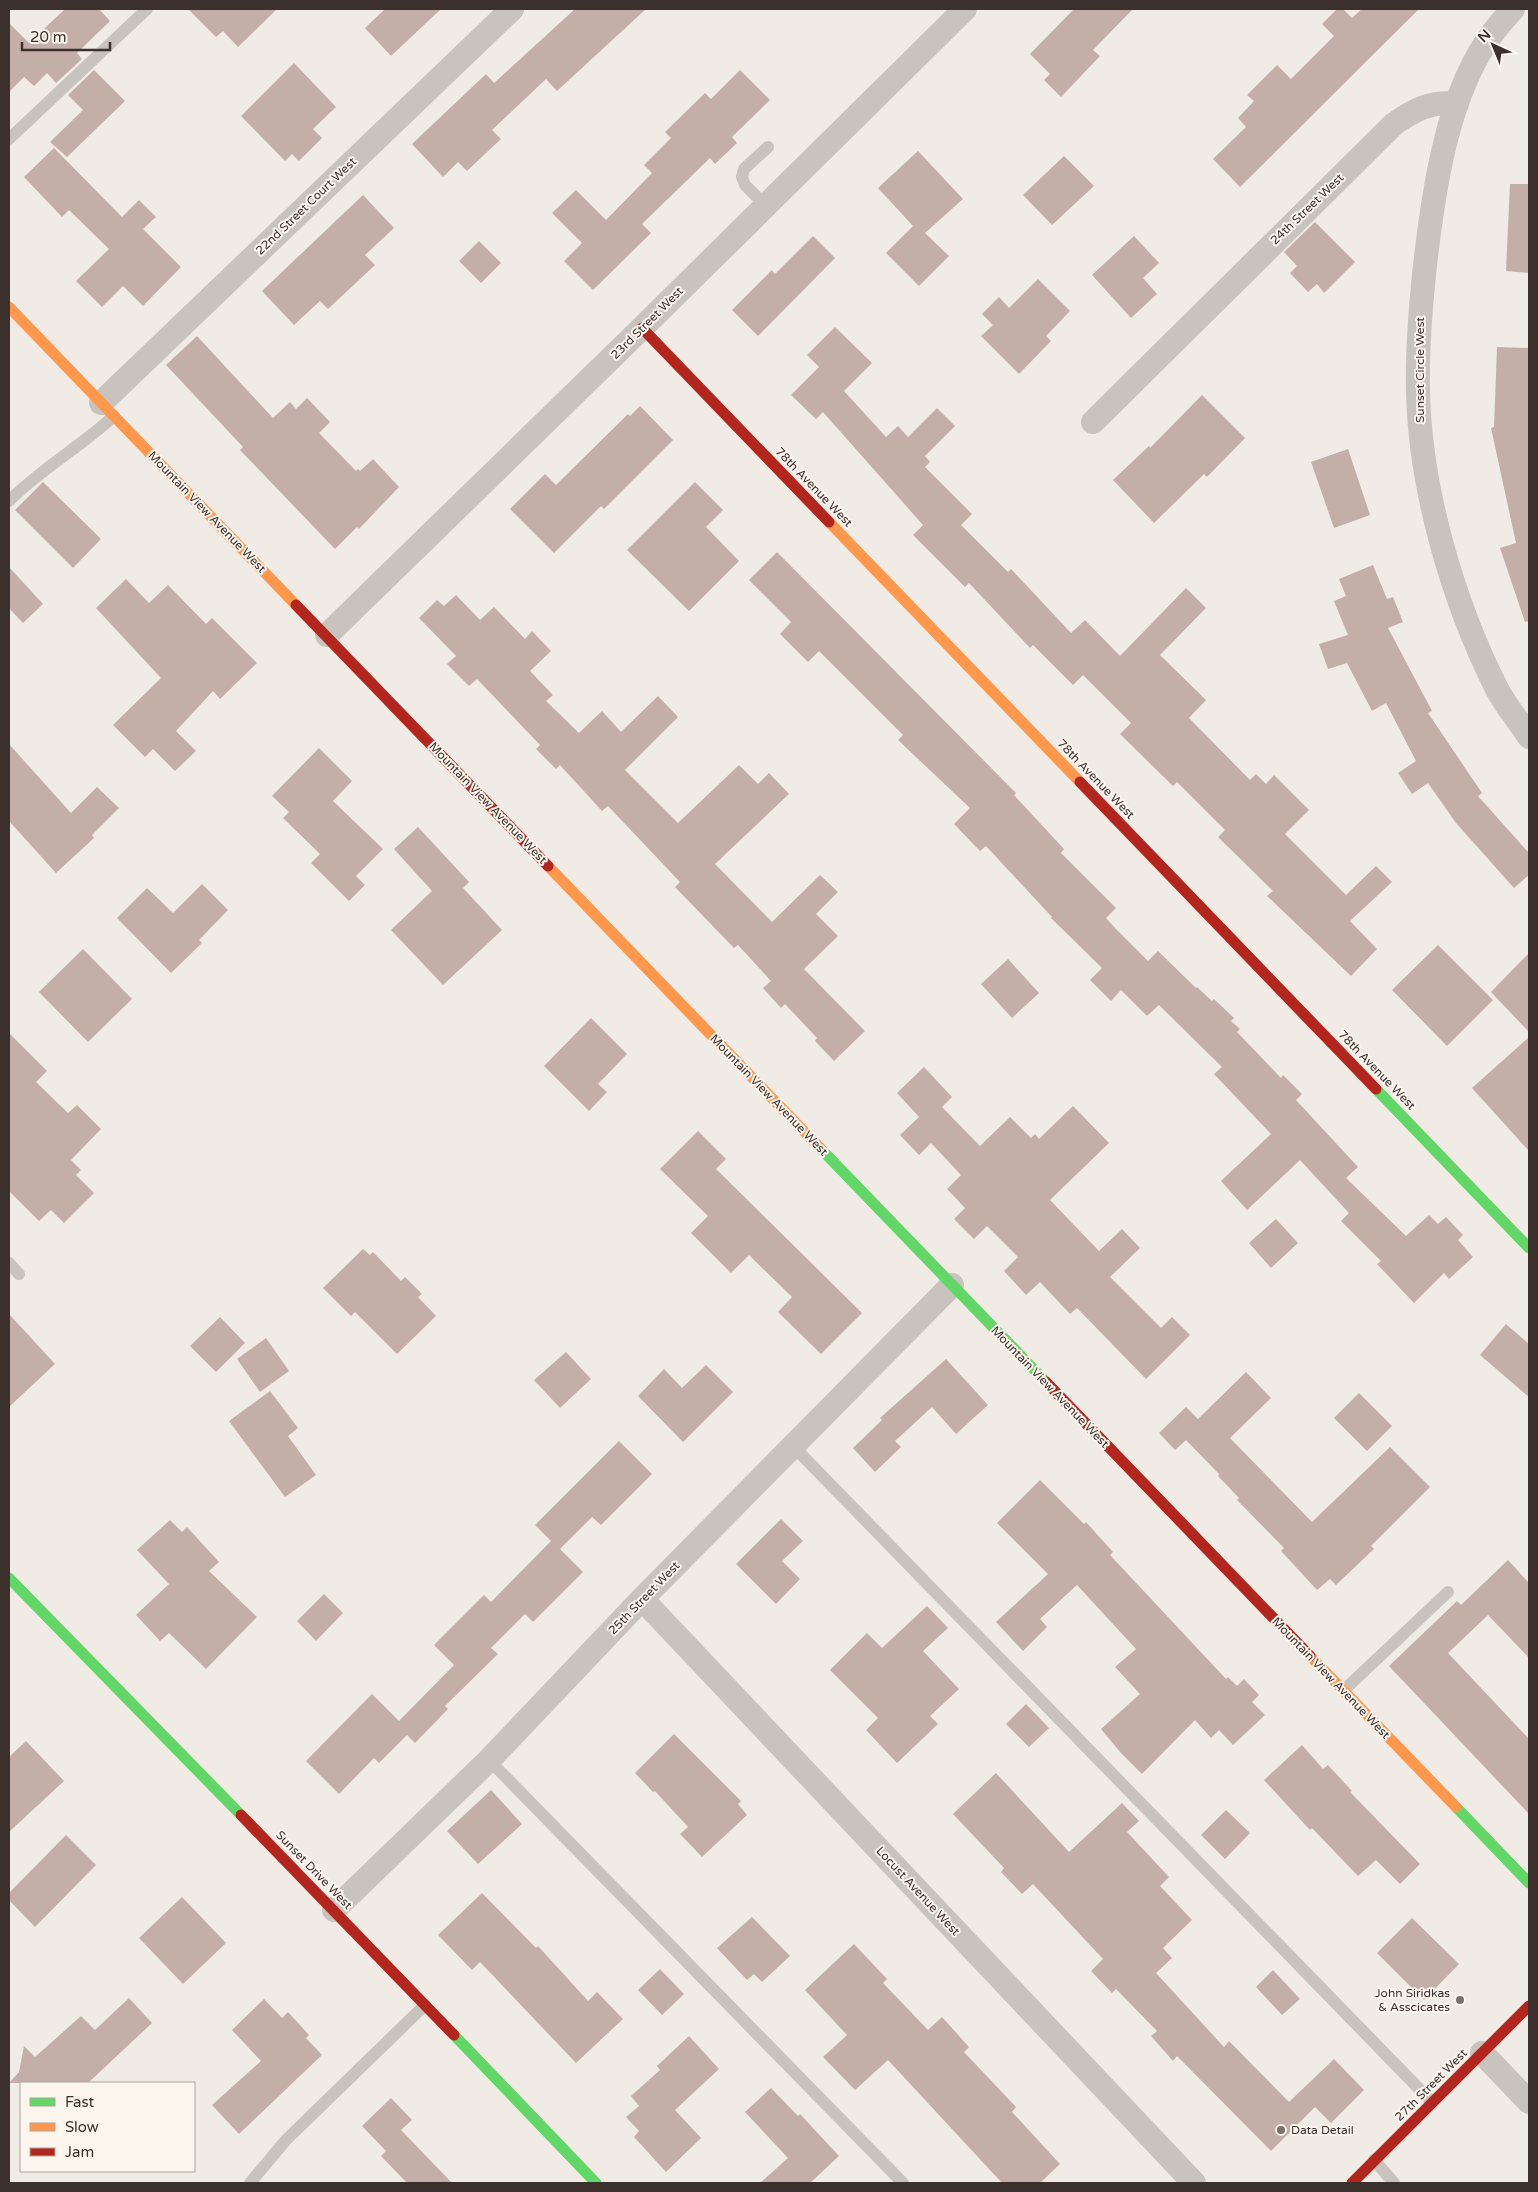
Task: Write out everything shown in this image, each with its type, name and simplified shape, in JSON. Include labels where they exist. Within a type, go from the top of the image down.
[{"type":"street","name":"22nd Street Court West","points":[[107,410],[512,9]]},
{"type":"street","name":"23rd Street West","points":[[327,635],[965,9]]},
{"type":"street","points":[[1458,104],[1480,52],[1513,9]]},
{"type":"street","name":"24th Street West","points":[[1093,422],[1394,124],[1427,105],[1447,102],[1458,104]]},
{"type":"street","name":"Sunset Circle West","points":[[1458,104],[1435,197],[1421,299],[1418,342],[1418,393],[1423,454],[1433,506],[1450,571],[1470,628],[1498,690],[1529,737]]},
{"type":"street","name":"Mountain View Avenue West","points":[[9,307],[1529,1883]]},
{"type":"street","name":"78th Avenue West","points":[[642,328],[1529,1248]]},
{"type":"street","name":"25th Street West","points":[[334,1910],[489,1760],[642,1599],[952,1285]]},
{"type":"street","name":"Sunset Drive West","points":[[9,1578],[334,1910],[596,2183]]},
{"type":"street","name":"Locust Avenue West","points":[[642,1599],[1194,2183]]},
{"type":"street","name":"27th Street West","points":[[1352,2183],[1529,2006]]},
{"type":"street","points":[[1482,2053],[1529,2102]]},
{"type":"lane","points":[[9,139],[147,9]]},
{"type":"lane","points":[[766,206],[745,185],[742,177],[744,169],[768,146]]},
{"type":"lane","points":[[9,501],[24,485],[90,438],[107,410]]},
{"type":"lane","points":[[9,1263],[19,1274]]},
{"type":"lane","points":[[793,1446],[1432,2102]]},
{"type":"lane","points":[[1344,1690],[1448,1592]]},
{"type":"lane","points":[[489,1760],[903,2183]]},
{"type":"lane","points":[[250,2183],[286,2140],[426,2005]]},
{"type":"lane","points":[[1374,2160],[1394,2183]]},
{"type":"building","points":[[65,9],[99,9],[110,21],[77,53],[82,59],[56,83],[47,73],[34,86],[24,77],[9,92],[9,23],[29,43]]},
{"type":"building","points":[[188,9],[277,9],[238,47],[223,31],[216,37]]},
{"type":"building","points":[[385,9],[441,9],[391,56],[365,28]]},
{"type":"building","points":[[575,9],[646,9],[557,91],[546,79],[492,130],[501,139],[467,171],[458,162],[443,177],[412,144],[486,74],[494,83]]},
{"type":"building","points":[[1074,9],[1133,9],[1093,50],[1100,56],[1061,97],[1044,80],[1050,74],[1030,54]]},
{"type":"building","points":[[1337,9],[1343,9],[1352,18],[1362,9],[1419,9],[1240,187],[1213,159],[1246,127],[1238,118],[1254,101],[1247,95],[1277,65],[1291,79],[1334,36],[1322,24]]},
{"type":"building","points":[[294,63],[336,107],[313,129],[322,138],[299,161],[292,154],[285,161],[241,116]]},
{"type":"building","points":[[94,70],[125,101],[67,157],[50,142],[83,110],[68,95]]},
{"type":"building","points":[[740,70],[770,100],[732,137],[737,143],[715,164],[710,158],[642,224],[651,233],[593,290],[564,261],[582,243],[552,213],[576,190],[606,220],[652,173],[644,165],[671,138],[665,132],[705,93],[711,99]]},
{"type":"building","points":[[54,148],[122,217],[139,200],[156,217],[143,229],[181,267],[143,306],[123,286],[102,307],[76,281],[109,249],[69,210],[62,217],[24,177]]},
{"type":"building","points":[[918,151],[963,199],[925,233],[949,256],[919,286],[886,253],[913,226],[878,188]]},
{"type":"building","points":[[1064,156],[1094,186],[1052,225],[1023,195]]},
{"type":"building","points":[[1510,184],[1529,184],[1529,273],[1506,271]]},
{"type":"building","points":[[363,195],[394,228],[365,255],[375,265],[328,309],[320,301],[294,325],[262,291]]},
{"type":"building","points":[[1315,222],[1355,262],[1324,293],[1317,284],[1308,292],[1290,273],[1297,266],[1284,252]]},
{"type":"building","points":[[813,236],[835,258],[758,336],[732,310],[772,270],[775,274]]},
{"type":"building","points":[[1134,236],[1159,263],[1143,278],[1157,294],[1131,318],[1092,275]]},
{"type":"building","points":[[479,241],[501,263],[481,283],[459,261]]},
{"type":"building","points":[[1038,279],[1070,311],[1046,336],[1051,341],[1019,374],[981,336],[993,325],[982,314],[999,297],[1009,308]]},
{"type":"building","points":[[835,327],[872,363],[844,391],[886,437],[898,426],[908,437],[937,408],[955,426],[925,456],[930,462],[925,467],[972,514],[961,525],[1008,572],[1011,569],[1071,633],[1085,620],[1120,656],[1186,588],[1206,608],[1160,655],[1206,700],[1189,718],[1250,780],[1256,774],[1266,784],[1274,775],[1309,810],[1285,834],[1346,895],[1376,866],[1392,882],[1350,921],[1377,949],[1351,976],[1267,896],[1273,891],[1218,837],[1225,830],[1177,782],[1173,786],[1120,734],[1131,723],[1083,675],[1073,685],[1033,645],[1030,648],[969,583],[965,587],[913,535],[923,525],[823,412],[816,419],[791,395],[819,367],[807,355]]},
{"type":"building","points":[[197,336],[273,418],[290,402],[296,409],[307,398],[330,422],[319,433],[356,471],[358,469],[360,471],[373,459],[399,487],[359,529],[357,527],[335,549],[240,450],[243,447],[166,365]]},
{"type":"building","points":[[1497,347],[1529,348],[1529,621],[1525,622],[1500,548],[1516,543],[1491,428],[1494,427]]},
{"type":"building","points":[[1202,395],[1245,438],[1207,477],[1204,474],[1154,523],[1113,480],[1149,446],[1150,448]]},
{"type":"building","points":[[640,406],[673,440],[604,509],[601,506],[554,553],[510,509],[545,474],[556,485],[628,414],[630,416]]},
{"type":"building","points":[[1348,449],[1370,515],[1334,528],[1311,462]]},
{"type":"building","points":[[43,482],[101,539],[73,568],[15,510]]},
{"type":"building","points":[[695,482],[723,510],[706,527],[739,561],[689,611],[627,550]]},
{"type":"building","points":[[777,552],[1016,793],[1014,795],[1064,849],[1061,853],[1116,908],[1106,918],[1115,928],[1148,961],[1158,951],[1196,988],[1212,1001],[1214,999],[1234,1018],[1231,1021],[1240,1029],[1237,1032],[1281,1078],[1283,1075],[1302,1094],[1296,1100],[1358,1167],[1346,1178],[1406,1236],[1429,1215],[1438,1224],[1446,1217],[1463,1235],[1458,1240],[1473,1257],[1449,1279],[1444,1273],[1414,1303],[1377,1264],[1381,1261],[1341,1221],[1349,1213],[1300,1160],[1247,1210],[1221,1181],[1271,1134],[1214,1074],[1222,1067],[1159,1005],[1147,1016],[1121,990],[1111,1001],[1090,980],[1102,968],[1051,918],[986,846],[980,851],[954,824],[970,808],[898,740],[903,735],[819,651],[808,662],[780,634],[791,622],[749,580]]},
{"type":"building","points":[[1373,565],[1387,599],[1393,597],[1403,622],[1388,628],[1432,711],[1428,713],[1482,793],[1478,796],[1529,853],[1529,875],[1514,888],[1456,823],[1428,783],[1412,794],[1398,773],[1416,761],[1386,703],[1372,711],[1347,663],[1328,669],[1319,644],[1348,635],[1334,601],[1346,596],[1339,579]]},
{"type":"building","points":[[9,567],[43,604],[23,623],[9,608]]},
{"type":"building","points":[[126,579],[149,603],[168,585],[206,624],[212,618],[257,663],[220,699],[213,691],[176,731],[196,751],[175,771],[153,749],[145,757],[113,725],[161,678],[96,608]]},
{"type":"building","points":[[456,595],[480,620],[494,607],[525,639],[532,631],[551,651],[530,671],[553,695],[546,701],[579,733],[602,711],[621,732],[658,696],[678,717],[625,770],[678,823],[739,765],[758,784],[769,773],[789,794],[715,864],[772,922],[820,875],[838,892],[816,914],[838,936],[804,969],[865,1031],[834,1061],[815,1041],[817,1038],[785,1004],[781,1008],[763,988],[771,981],[738,945],[734,948],[675,887],[680,882],[608,806],[602,811],[560,765],[556,769],[536,749],[540,745],[477,679],[469,686],[447,664],[456,656],[419,618],[437,600],[444,606]]},
{"type":"building","points":[[9,744],[71,813],[97,787],[119,808],[92,835],[94,838],[56,873],[9,821]]},
{"type":"building","points":[[319,748],[352,781],[333,801],[383,849],[356,876],[365,885],[349,901],[311,863],[320,854],[283,818],[289,812],[272,796]]},
{"type":"building","points":[[418,827],[469,882],[463,888],[502,930],[443,985],[391,930],[432,891],[394,849]]},
{"type":"building","points":[[202,884],[228,910],[199,940],[202,943],[171,973],[117,918],[147,888],[173,913]]},
{"type":"building","points":[[1438,945],[1493,1000],[1447,1046],[1392,990]]},
{"type":"building","points":[[83,949],[132,999],[88,1042],[39,992]]},
{"type":"building","points":[[1529,953],[1529,1032],[1491,992]]},
{"type":"building","points":[[1008,959],[1039,993],[1012,1018],[981,984]]},
{"type":"building","points":[[591,1018],[627,1054],[598,1084],[607,1092],[589,1111],[544,1066]]},
{"type":"building","points":[[9,1033],[47,1071],[36,1082],[68,1113],[77,1105],[101,1129],[71,1160],[81,1170],[76,1175],[94,1193],[64,1223],[51,1210],[39,1221],[9,1191]]},
{"type":"building","points":[[1529,1037],[1529,1151],[1472,1088]]},
{"type":"building","points":[[924,1067],[952,1097],[942,1107],[980,1146],[1010,1117],[1031,1138],[1035,1134],[1039,1139],[1073,1106],[1109,1143],[1050,1200],[1099,1251],[1122,1229],[1140,1248],[1110,1277],[1161,1328],[1172,1317],[1190,1335],[1146,1379],[1077,1308],[1070,1314],[1040,1282],[1026,1295],[1004,1271],[1018,1257],[987,1226],[974,1239],[954,1219],[965,1208],[947,1189],[961,1175],[931,1143],[919,1155],[900,1135],[919,1117],[897,1093]]},
{"type":"building","points":[[698,1131],[726,1159],[716,1169],[862,1313],[821,1354],[778,1312],[792,1297],[749,1255],[731,1273],[691,1233],[708,1216],[660,1169]]},
{"type":"building","points":[[1276,1219],[1298,1243],[1271,1268],[1249,1243]]},
{"type":"building","points":[[363,1249],[370,1255],[373,1252],[401,1281],[405,1277],[422,1294],[418,1297],[436,1316],[397,1354],[355,1312],[351,1316],[323,1288]]},
{"type":"building","points":[[9,1314],[55,1364],[9,1407]]},
{"type":"building","points":[[220,1317],[245,1343],[216,1372],[190,1346]]},
{"type":"building","points":[[1506,1324],[1529,1344],[1529,1397],[1480,1355]]},
{"type":"building","points":[[266,1338],[289,1371],[260,1392],[237,1359]]},
{"type":"building","points":[[566,1352],[591,1379],[560,1408],[534,1380]]},
{"type":"building","points":[[946,1359],[988,1405],[956,1434],[932,1407],[895,1441],[901,1447],[875,1472],[853,1448],[882,1420],[880,1418]]},
{"type":"building","points":[[706,1365],[733,1392],[683,1442],[638,1396],[664,1369],[682,1388]]},
{"type":"building","points":[[1246,1372],[1271,1398],[1230,1438],[1312,1522],[1390,1447],[1430,1487],[1371,1546],[1374,1549],[1336,1585],[1330,1579],[1317,1590],[1281,1551],[1284,1548],[1237,1500],[1239,1498],[1218,1476],[1219,1474],[1186,1440],[1175,1450],[1159,1433],[1186,1407],[1198,1419]]},
{"type":"building","points":[[270,1391],[298,1428],[288,1436],[316,1475],[285,1497],[229,1421]]},
{"type":"building","points":[[1359,1393],[1392,1426],[1367,1451],[1334,1418]]},
{"type":"building","points":[[619,1441],[652,1474],[601,1525],[592,1517],[560,1549],[583,1572],[533,1622],[525,1614],[491,1648],[498,1654],[445,1706],[448,1709],[415,1743],[407,1735],[379,1763],[374,1758],[339,1794],[306,1761],[372,1694],[399,1721],[454,1665],[434,1645],[484,1595],[491,1602],[551,1541],[535,1525]]},
{"type":"building","points":[[1040,1480],[1084,1524],[1086,1522],[1113,1552],[1110,1555],[1226,1679],[1228,1677],[1237,1686],[1244,1679],[1259,1695],[1252,1702],[1265,1715],[1233,1745],[1219,1730],[1211,1738],[1195,1720],[1142,1774],[1121,1753],[1101,1729],[1140,1694],[1115,1667],[1136,1649],[1077,1585],[1040,1619],[1047,1627],[1023,1651],[996,1622],[1048,1574],[997,1523]]},
{"type":"building","points":[[781,1519],[803,1541],[782,1561],[800,1579],[776,1604],[736,1564]]},
{"type":"building","points":[[170,1520],[182,1532],[187,1527],[219,1562],[209,1571],[257,1617],[206,1669],[169,1633],[160,1641],[136,1615],[169,1584],[137,1550]]},
{"type":"building","points":[[1508,1560],[1529,1583],[1529,1658],[1488,1615],[1448,1653],[1529,1739],[1529,1814],[1389,1666],[1457,1601],[1461,1605]]},
{"type":"building","points":[[324,1594],[343,1613],[316,1641],[297,1621]]},
{"type":"building","points":[[927,1606],[948,1628],[923,1651],[959,1689],[930,1716],[938,1724],[897,1763],[866,1730],[878,1718],[830,1670],[867,1633],[882,1648]]},
{"type":"building","points":[[1026,1704],[1049,1728],[1029,1747],[1006,1724]]},
{"type":"building","points":[[674,1734],[741,1801],[738,1804],[747,1815],[702,1857],[680,1834],[688,1827],[655,1791],[653,1792],[635,1773]]},
{"type":"building","points":[[26,1741],[64,1781],[9,1832],[9,1757]]},
{"type":"building","points":[[1302,1745],[1323,1769],[1328,1765],[1352,1791],[1350,1792],[1420,1864],[1400,1884],[1376,1860],[1358,1876],[1312,1828],[1310,1830],[1264,1780]]},
{"type":"building","points":[[996,1773],[1069,1852],[1122,1803],[1139,1821],[1127,1832],[1169,1877],[1160,1886],[1192,1920],[1163,1948],[1172,1958],[1156,1973],[1224,2047],[1229,2041],[1289,2102],[1334,2059],[1364,2090],[1331,2123],[1315,2107],[1271,2151],[1177,2056],[1173,2061],[1151,2036],[1157,2031],[1116,1989],[1112,1993],[1091,1971],[1103,1959],[1033,1884],[1022,1894],[1001,1872],[1004,1868],[953,1814]]},
{"type":"building","points":[[491,1790],[522,1824],[478,1864],[447,1831]]},
{"type":"building","points":[[1226,1810],[1250,1833],[1225,1859],[1201,1835]]},
{"type":"building","points":[[66,1835],[96,1865],[35,1927],[9,1900],[9,1893]]},
{"type":"building","points":[[482,1893],[536,1948],[538,1946],[588,2001],[597,1992],[623,2019],[576,2063],[480,1962],[472,1970],[438,1935]]},
{"type":"building","points":[[182,1897],[226,1943],[183,1984],[139,1938]]},
{"type":"building","points":[[752,1917],[790,1956],[762,1982],[754,1974],[747,1980],[717,1948]]},
{"type":"building","points":[[1412,1918],[1459,1964],[1424,2000],[1377,1953]]},
{"type":"building","points":[[854,1944],[887,1979],[883,1983],[928,2030],[942,2017],[969,2047],[964,2052],[1016,2107],[1012,2112],[1060,2164],[1040,2183],[1002,2183],[888,2060],[855,2090],[823,2057],[847,2035],[805,1990]]},
{"type":"building","points":[[660,1969],[684,1994],[662,2015],[638,1990]]},
{"type":"building","points":[[1273,1970],[1300,1999],[1282,2015],[1256,1987]]},
{"type":"building","points":[[129,1998],[152,2023],[89,2082],[9,2083],[19,2072],[24,2046],[35,2057],[81,2016],[95,2030]]},
{"type":"building","points":[[264,1999],[282,2018],[288,2012],[309,2035],[306,2038],[322,2055],[239,2134],[212,2105],[261,2061],[232,2030]]},
{"type":"building","points":[[689,2036],[719,2069],[675,2110],[701,2138],[666,2172],[634,2137],[639,2131],[626,2117],[639,2106],[631,2096],[660,2070],[657,2066]]},
{"type":"building","points":[[771,2088],[798,2116],[800,2114],[839,2156],[810,2183],[760,2183],[788,2158],[745,2112]]},
{"type":"building","points":[[391,2098],[412,2120],[401,2130],[452,2183],[407,2183],[381,2156],[386,2151],[362,2126]]},
{"type":"traffic: fast","points":[[1376,1089],[1529,1248]]},
{"type":"traffic: fast","points":[[821,1149],[1046,1382]]},
{"type":"traffic: fast","points":[[9,1578],[241,1815]]},
{"type":"traffic: fast","points":[[1456,1807],[1529,1883]]},
{"type":"traffic: fast","points":[[454,2035],[596,2183]]},
{"type":"traffic: slow","points":[[9,307],[296,605]]},
{"type":"traffic: slow","points":[[829,522],[1080,782]]},
{"type":"traffic: slow","points":[[548,866],[821,1149]]},
{"type":"traffic: slow","points":[[1310,1656],[1456,1807]]},
{"type":"traffic: jam","points":[[642,328],[829,522]]},
{"type":"traffic: jam","points":[[296,605],[548,866]]},
{"type":"traffic: jam","points":[[1080,782],[1376,1089]]},
{"type":"traffic: jam","points":[[1046,1382],[1310,1656]]},
{"type":"traffic: jam","points":[[241,1815],[454,2035]]},
{"type":"traffic: jam","points":[[1352,2183],[1529,2006]]},
{"type":"place","name":"John Siridkas & Asscicates","points":[[1460,2000]]},
{"type":"place","name":"Data Detail","points":[[1281,2130]]}]
